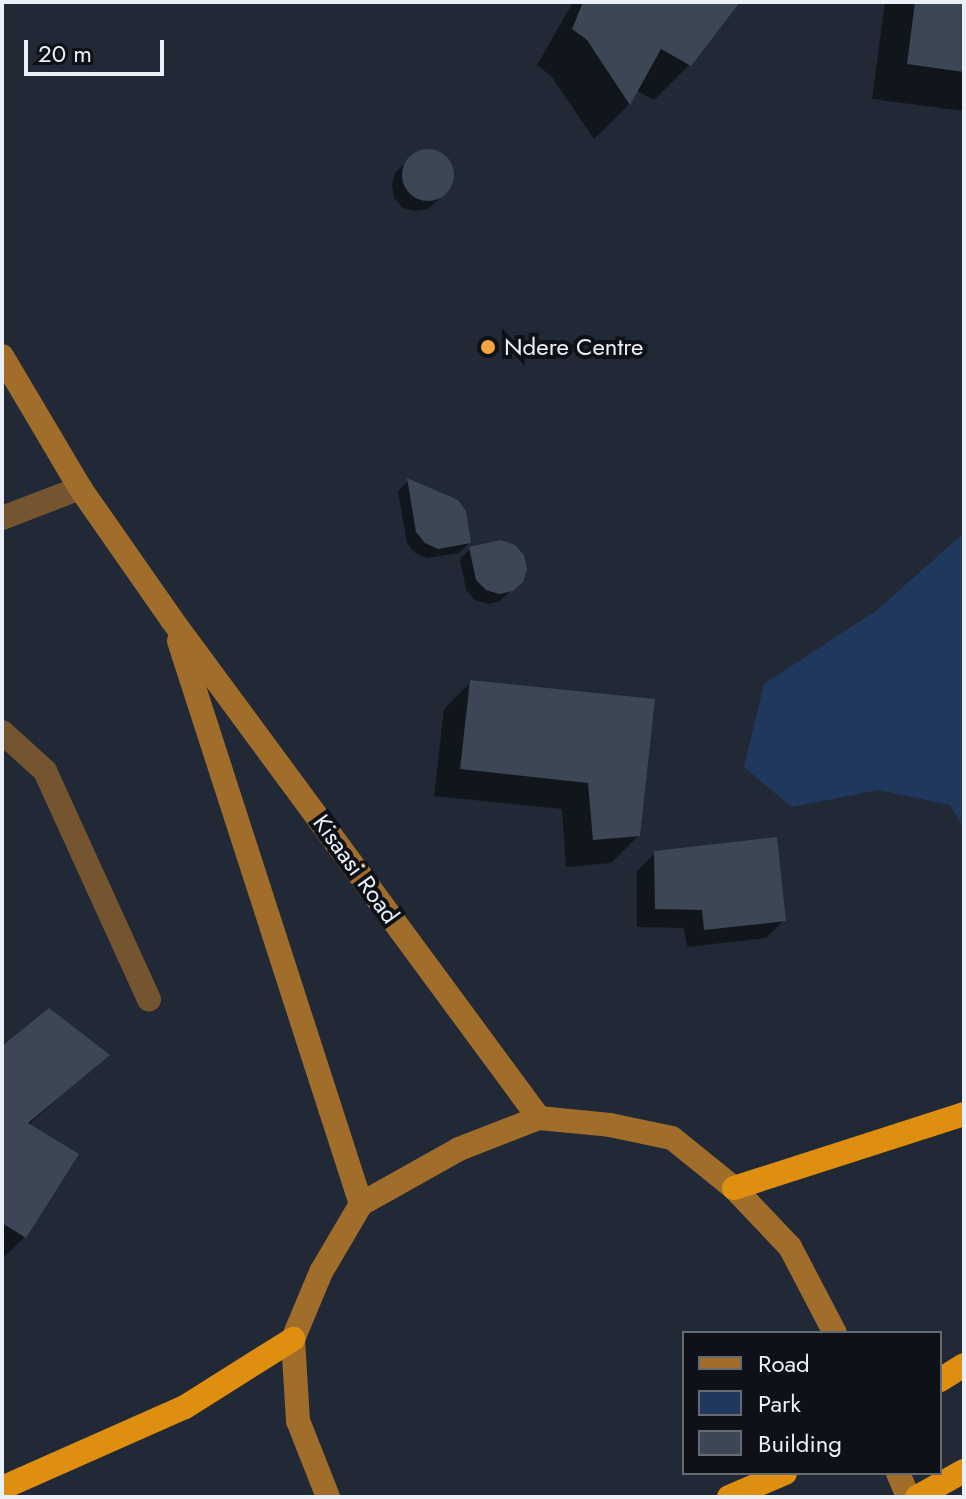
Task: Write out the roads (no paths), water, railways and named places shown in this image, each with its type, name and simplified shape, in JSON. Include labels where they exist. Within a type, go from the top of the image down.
[{"type":"highway","points":[[734,1188],[964,1114]]},
{"type":"highway","points":[[2,1488],[185,1407],[293,1339]]},
{"type":"highway","points":[[942,1379],[964,1365]]},
{"type":"highway","points":[[917,1497],[964,1471]]},
{"type":"highway","points":[[729,1497],[780,1475]]},
{"type":"main road","name":"Kisaasi Road","points":[[2,356],[80,488],[172,620],[539,1118]]},
{"type":"main road","name":"Kisaasi Road","points":[[172,620],[361,1204]]},
{"type":"main road","points":[[328,1497],[298,1421],[293,1339],[321,1272],[361,1204],[459,1149],[539,1118],[610,1125],[672,1138],[734,1188],[790,1247],[834,1331]]},
{"type":"main road","points":[[899,1475],[908,1497]]},
{"type":"street","points":[[2,518],[80,488]]},
{"type":"street","points":[[2,732],[45,771],[149,999]]},
{"type":"place","name":"Ndere Centre","points":[[488,347]]}]
